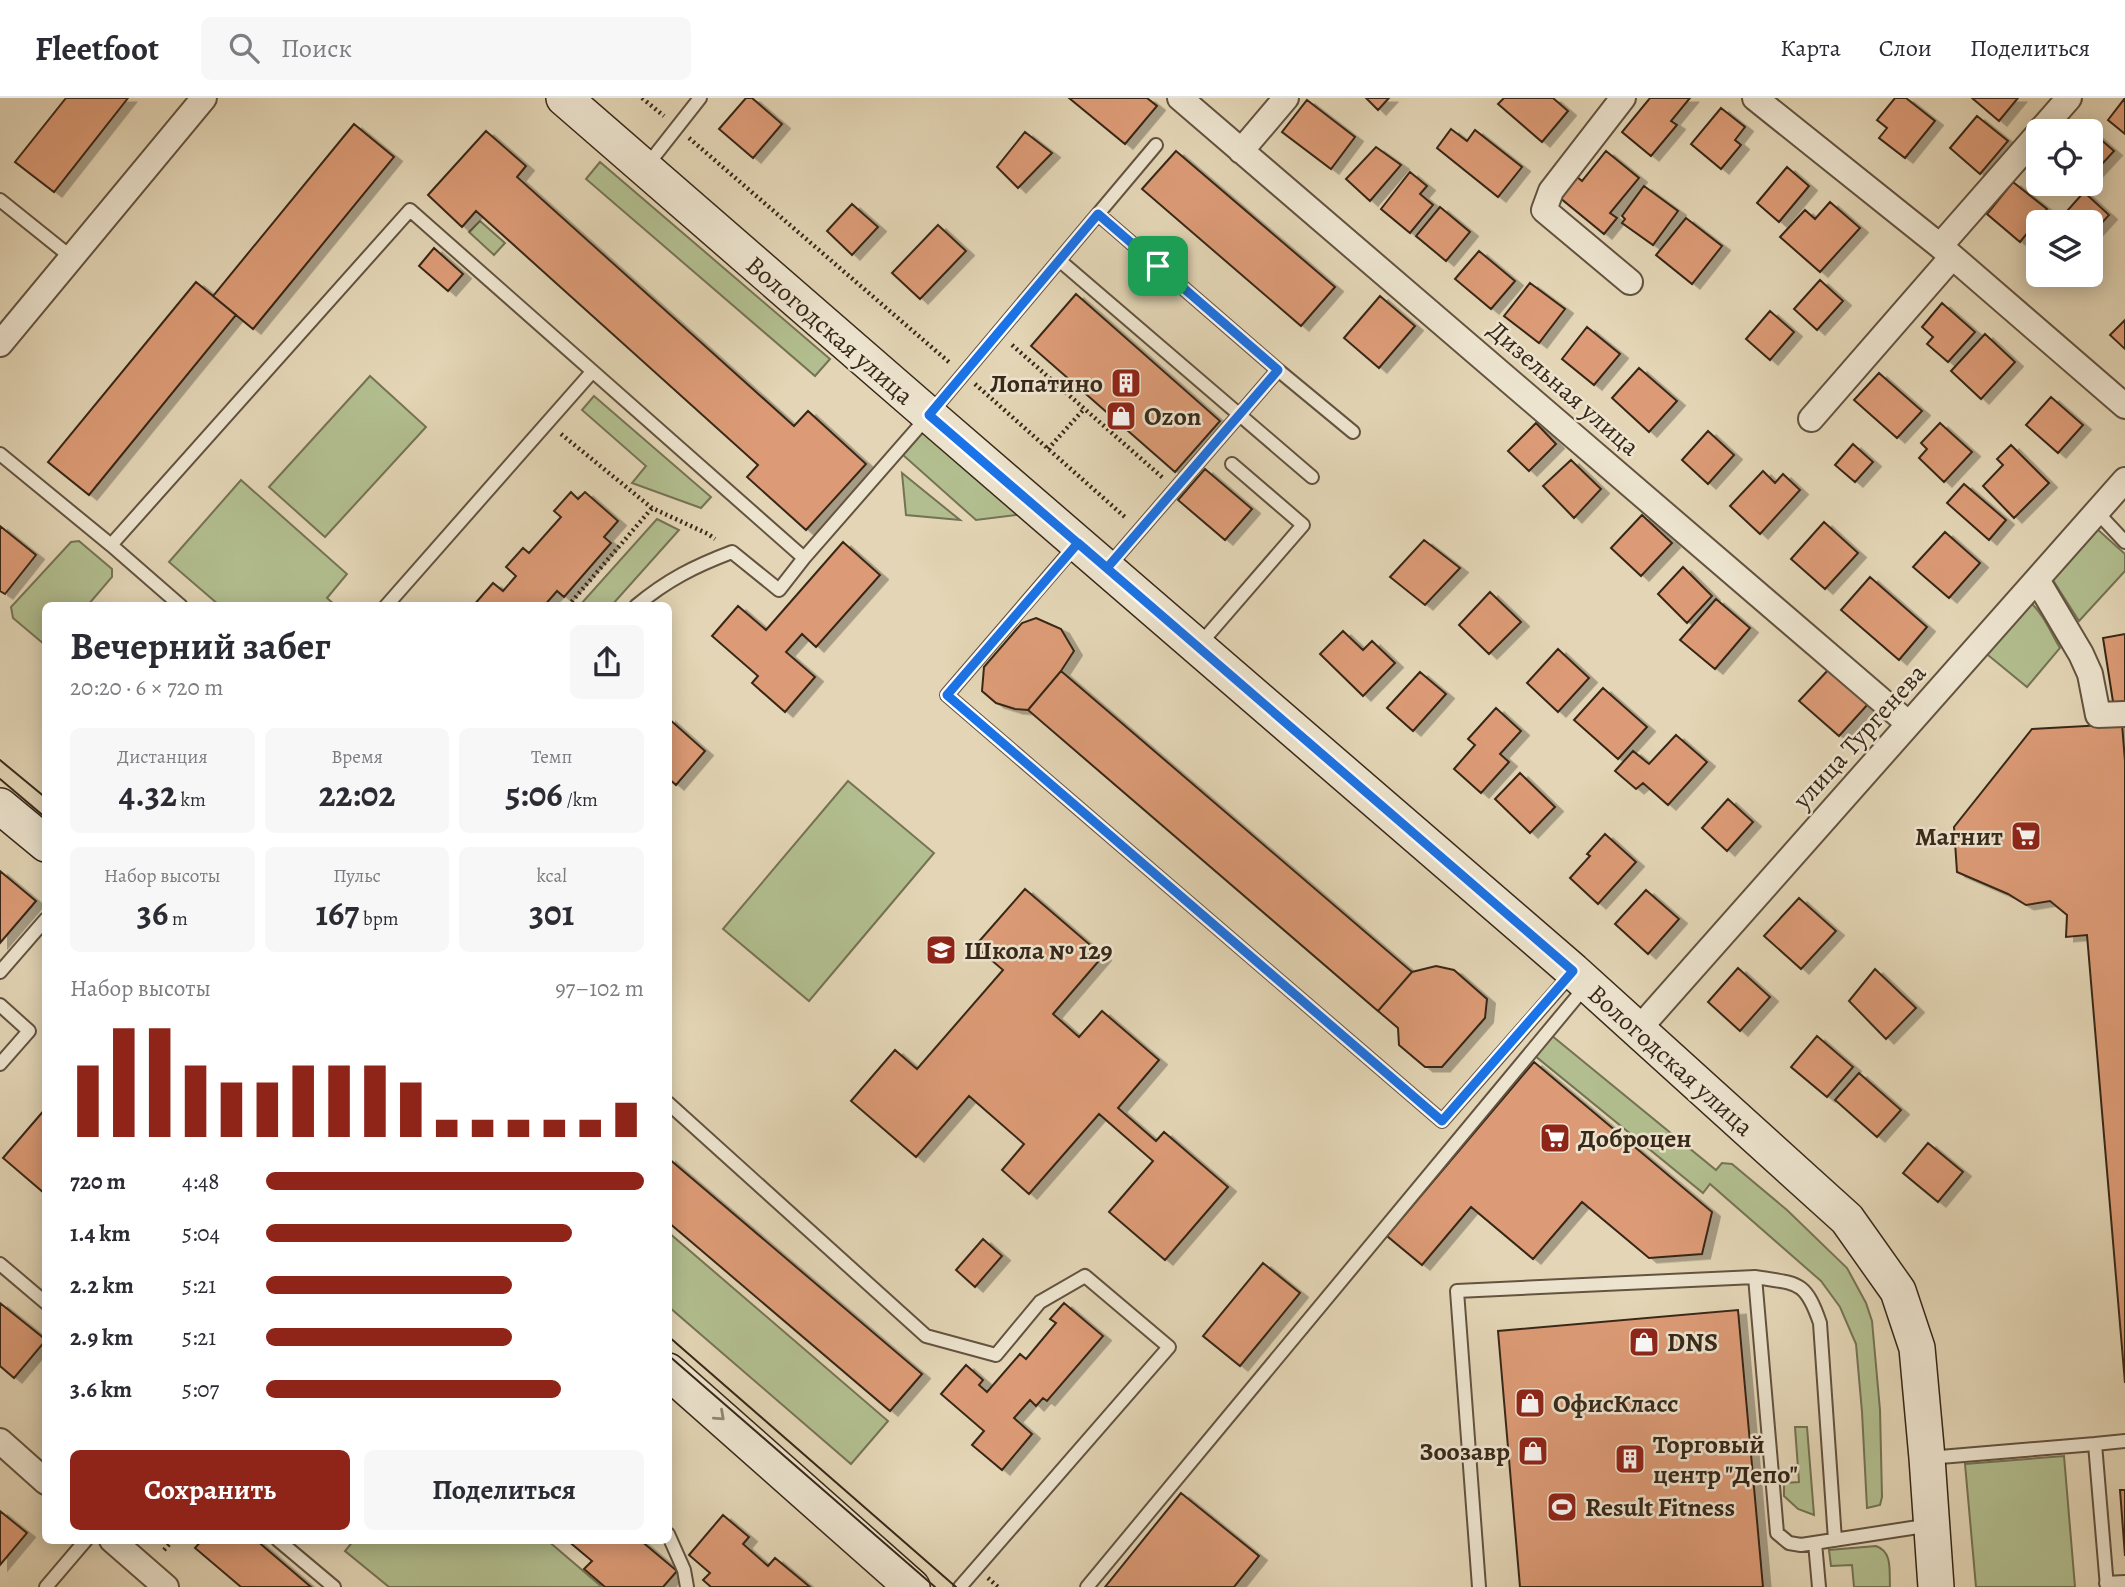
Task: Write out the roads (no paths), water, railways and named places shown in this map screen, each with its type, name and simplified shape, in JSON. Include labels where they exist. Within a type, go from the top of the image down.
[{"type":"main road","name":"Вологодская улица","points":[[564,98],[1581,978],[1847,1219],[1898,1290],[1917,1348],[1936,1587]]},
{"type":"main road","points":[[0,806],[42,841]]},
{"type":"main road","points":[[672,1375],[912,1587]]},
{"type":"street","points":[[0,344],[204,98]]},
{"type":"street","name":"Дизельная улица","points":[[1180,98],[1909,724]]},
{"type":"street","points":[[1241,151],[1286,98]]},
{"type":"street","points":[[1623,98],[1551,191],[1544,209],[1630,282]]},
{"type":"street","points":[[1755,98],[1946,251],[2125,406]]},
{"type":"street","points":[[2051,119],[2070,98]]},
{"type":"street","points":[[1811,419],[2026,150]]},
{"type":"street","name":"улица Тургенева","points":[[1637,1031],[2125,480]]},
{"type":"street","points":[[2037,580],[2081,653],[2090,674],[2098,715],[2125,714]]},
{"type":"street","points":[[0,1441],[42,1478]]},
{"type":"street","points":[[116,1544],[166,1587]]},
{"type":"lane","points":[[645,168],[700,98]]},
{"type":"lane","points":[[641,602],[658,587],[692,567],[732,552],[779,590],[1156,145]]},
{"type":"lane","points":[[0,200],[71,257]]},
{"type":"lane","points":[[111,545],[410,210],[804,558]]},
{"type":"lane","points":[[1098,214],[1353,432]]},
{"type":"lane","points":[[1059,260],[1312,477]]},
{"type":"lane","points":[[1107,568],[1278,370]]},
{"type":"lane","points":[[390,602],[592,372]]},
{"type":"lane","points":[[0,454],[176,602]]},
{"type":"lane","points":[[1197,647],[1303,525],[1232,464]]},
{"type":"lane","points":[[2096,511],[2125,542]]},
{"type":"lane","points":[[1078,543],[947,695],[1442,1121],[1581,978]]},
{"type":"lane","points":[[0,972],[42,924]]},
{"type":"lane","points":[[1087,1587],[1581,978]]},
{"type":"lane","points":[[0,1006],[29,1031],[0,1064]]},
{"type":"lane","points":[[672,1107],[926,1336],[996,1355],[1040,1302],[1085,1276],[1169,1347],[960,1587]]},
{"type":"lane","points":[[0,1264],[42,1300]]},
{"type":"lane","points":[[1479,1587],[1457,1291],[1755,1277],[1797,1284],[1812,1300],[1820,1323],[1835,1540]]},
{"type":"lane","points":[[1755,1277],[1777,1532],[1789,1543],[1801,1545],[1931,1525]]},
{"type":"lane","points":[[1927,1458],[2125,1441]]},
{"type":"lane","points":[[2095,1444],[2106,1585],[2125,1582]]},
{"type":"lane","points":[[672,1543],[684,1570],[687,1587]]},
{"type":"lane","points":[[1815,1543],[1819,1587]]},
{"type":"lane","points":[[46,1587],[83,1544]]},
{"type":"lane","points":[[287,1544],[334,1587]]},
{"type":"tram line","points":[[0,760],[42,795]]},
{"type":"tram line","points":[[0,779],[42,815]]},
{"type":"tram line","points":[[672,1339],[956,1587]]},
{"type":"tram line","points":[[672,1358],[935,1587]]},
{"type":"place","name":"Лопатино","points":[[1126,383]]},
{"type":"place","name":"Ozon","points":[[1121,416]]},
{"type":"place","name":"Магнит","points":[[2026,836]]},
{"type":"place","name":"Школа № 129","points":[[941,950]]},
{"type":"place","name":"Доброцен","points":[[1555,1138]]},
{"type":"place","name":"DNS","points":[[1644,1342]]},
{"type":"place","name":"ОфисКласс","points":[[1530,1403]]},
{"type":"place","name":"Зоозавр","points":[[1533,1451]]},
{"type":"place","name":"Торговый центр \"Депо\"","points":[[1630,1459]]},
{"type":"place","name":"Result Fitness","points":[[1562,1507]]}]
